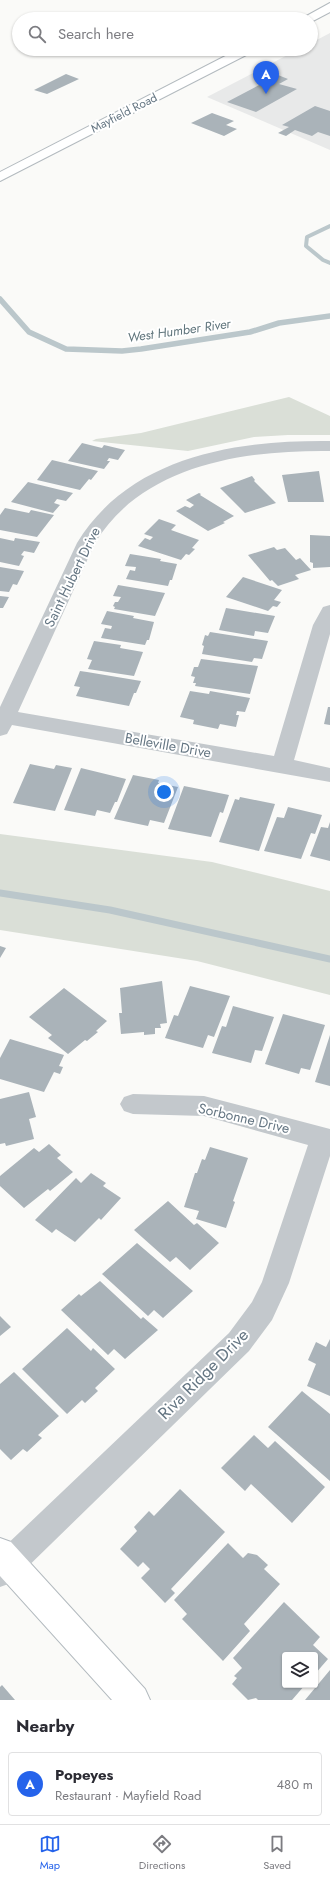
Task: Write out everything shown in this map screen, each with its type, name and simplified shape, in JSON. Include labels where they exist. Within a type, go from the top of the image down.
[{"type":"main road","points":[[318,13],[330,7]]},
{"type":"main road","name":"Mayfield Road","points":[[0,177],[234,56]]},
{"type":"main road","points":[[3,1562],[134,1700]]},
{"type":"street","name":"Saint Hubert Drive","points":[[2,721],[86,543],[101,520],[117,504],[161,475],[210,456],[277,446],[330,446]]},
{"type":"street","points":[[282,764],[323,625],[330,611]]},
{"type":"street","name":"Belleville Drive","points":[[2,721],[282,764],[330,775]]},
{"type":"street","name":"Sorbonne Drive","points":[[133,1104],[204,1106],[326,1139]]},
{"type":"street","name":"Riva Ridge Drive","points":[[3,1562],[239,1342],[257,1317],[275,1283],[326,1139]]},
{"type":"shaded area","points":[[330,33],[330,150],[207,97],[286,56],[318,56],[318,39]]},
{"type":"shaded area","points":[[289,397],[330,416],[330,435],[254,437],[188,451],[92,441],[96,439],[141,433]]},
{"type":"shaded area","points":[[0,834],[212,862],[330,891],[330,995],[197,961],[0,930]]},
{"type":"building","points":[[66,74],[79,79],[47,94],[34,90]]},
{"type":"building","points":[[278,75],[288,79],[279,84],[297,89],[256,112],[227,102]]},
{"type":"building","points":[[315,106],[330,111],[330,136],[318,132],[312,136],[295,130],[286,136],[278,133],[289,127],[282,125]]},
{"type":"building","points":[[212,113],[234,121],[226,125],[237,129],[224,136],[191,123]]},
{"type":"building","points":[[82,443],[102,448],[104,445],[125,450],[118,460],[109,458],[107,461],[110,461],[104,469],[68,461]]},
{"type":"building","points":[[52,460],[98,471],[80,490],[37,480]]},
{"type":"building","points":[[319,471],[324,502],[288,502],[282,475]]},
{"type":"building","points":[[252,476],[255,480],[254,481],[276,503],[245,513],[220,488]]},
{"type":"building","points":[[28,482],[73,493],[66,501],[57,499],[54,503],[60,505],[53,513],[11,502]]},
{"type":"building","points":[[199,493],[234,516],[223,522],[225,523],[208,531],[176,511],[185,506],[190,508],[194,505],[186,500]]},
{"type":"building","points":[[5,508],[29,513],[31,510],[54,515],[37,537],[0,530],[0,515]]},
{"type":"building","points":[[159,519],[176,525],[171,530],[199,540],[192,548],[195,549],[189,555],[186,554],[181,560],[138,546],[145,538],[150,540],[153,537],[144,534]]},
{"type":"building","points":[[310,535],[330,536],[330,567],[313,568],[313,563],[310,562]]},
{"type":"building","points":[[0,538],[14,541],[15,538],[40,542],[34,553],[24,551],[21,555],[24,556],[19,566],[0,562]]},
{"type":"building","points":[[274,547],[277,550],[285,548],[296,560],[300,558],[311,570],[295,575],[299,579],[278,586],[272,580],[270,581],[248,555]]},
{"type":"building","points":[[130,554],[161,559],[160,561],[177,564],[172,580],[170,580],[168,586],[126,579],[130,570],[135,571],[136,567],[125,566]]},
{"type":"building","points":[[0,567],[24,571],[17,585],[13,584],[9,592],[0,591]]},
{"type":"building","points":[[243,577],[282,590],[274,600],[281,602],[277,607],[273,606],[268,611],[226,597]]},
{"type":"building","points":[[118,585],[165,593],[155,616],[114,609],[115,607],[113,606],[115,602],[118,602],[121,597],[113,596]]},
{"type":"building","points":[[0,596],[9,597],[3,608],[0,608]]},
{"type":"building","points":[[226,608],[275,616],[268,633],[255,631],[254,636],[219,630]]},
{"type":"building","points":[[107,611],[134,616],[133,618],[154,622],[149,640],[147,640],[145,645],[101,638],[105,628],[111,629],[112,626],[101,624]]},
{"type":"building","points":[[210,632],[268,641],[262,659],[254,658],[252,662],[202,654],[204,646],[202,645],[205,635],[208,636]]},
{"type":"building","points":[[94,641],[121,645],[120,648],[143,652],[134,676],[88,669],[92,660],[87,659]]},
{"type":"building","points":[[201,659],[258,666],[250,694],[195,686],[196,683],[193,683],[195,677],[191,676],[194,667],[198,667]]},
{"type":"building","points":[[80,671],[141,681],[129,706],[76,696],[80,687],[74,686]]},
{"type":"building","points":[[190,691],[209,694],[210,691],[250,698],[245,712],[237,711],[236,715],[239,715],[236,727],[220,724],[218,729],[193,724],[194,720],[180,717]]},
{"type":"building","points":[[328,707],[330,707],[330,725],[324,724]]},
{"type":"building","points":[[30,764],[54,769],[56,765],[72,768],[55,811],[13,803]]},
{"type":"building","points":[[81,768],[126,779],[117,802],[115,802],[110,813],[97,810],[95,816],[64,810]]},
{"type":"building","points":[[133,775],[159,780],[158,783],[178,787],[164,823],[150,820],[148,826],[114,819]]},
{"type":"building","points":[[184,786],[229,795],[223,813],[220,812],[211,837],[168,829]]},
{"type":"building","points":[[240,797],[275,804],[259,851],[219,842],[235,799],[239,800]]},
{"type":"building","points":[[288,807],[322,815],[315,834],[311,833],[301,859],[264,851],[277,817],[284,818]]},
{"type":"building","points":[[330,822],[330,861],[310,856],[321,827],[328,828]]},
{"type":"building","points":[[0,946],[6,948],[0,958]]},
{"type":"building","points":[[162,981],[167,1023],[160,1024],[161,1028],[155,1028],[155,1034],[144,1035],[144,1032],[121,1034],[119,1013],[122,1013],[120,988]]},
{"type":"building","points":[[190,986],[230,996],[214,1037],[208,1035],[203,1048],[165,1038],[174,1015],[178,1016]]},
{"type":"building","points":[[64,988],[107,1021],[96,1031],[98,1032],[87,1041],[85,1040],[68,1054],[48,1038],[52,1035],[29,1017]]},
{"type":"building","points":[[233,1006],[274,1017],[262,1051],[255,1050],[251,1063],[212,1053],[222,1026],[226,1027]]},
{"type":"building","points":[[283,1014],[325,1025],[310,1070],[301,1068],[299,1074],[265,1064]]},
{"type":"building","points":[[330,1035],[330,1086],[315,1082]]},
{"type":"building","points":[[10,1039],[64,1055],[59,1066],[63,1067],[60,1074],[54,1072],[44,1092],[0,1079],[0,1058]]},
{"type":"building","points":[[29,1092],[36,1117],[29,1119],[34,1139],[6,1146],[5,1143],[0,1144],[0,1099]]},
{"type":"building","points":[[49,1144],[61,1155],[57,1158],[73,1172],[50,1191],[48,1189],[24,1208],[0,1186],[0,1176],[34,1148],[39,1152]]},
{"type":"building","points":[[210,1147],[248,1158],[233,1201],[235,1202],[226,1228],[196,1219],[199,1211],[184,1207],[195,1173],[197,1173],[202,1159],[205,1160]]},
{"type":"building","points":[[91,1173],[106,1183],[103,1186],[121,1198],[101,1220],[99,1218],[75,1242],[56,1229],[52,1233],[35,1220],[76,1178],[81,1183]]},
{"type":"building","points":[[168,1201],[194,1225],[197,1223],[219,1243],[190,1270],[176,1257],[170,1262],[134,1230]]},
{"type":"building","points":[[137,1243],[193,1291],[163,1318],[154,1310],[148,1316],[102,1274]]},
{"type":"building","points":[[100,1281],[141,1319],[143,1317],[158,1330],[125,1359],[114,1349],[108,1355],[61,1310],[79,1294],[81,1296]]},
{"type":"building","points":[[0,1316],[11,1327],[0,1336]]},
{"type":"building","points":[[67,1328],[91,1351],[93,1348],[115,1369],[95,1388],[98,1391],[85,1403],[82,1400],[67,1414],[22,1369]]},
{"type":"building","points":[[330,1339],[330,1396],[307,1386],[316,1364],[308,1360],[316,1342],[326,1347]]},
{"type":"building","points":[[14,1372],[59,1416],[38,1435],[42,1438],[27,1452],[23,1449],[11,1460],[0,1449],[0,1384]]},
{"type":"building","points":[[302,1391],[330,1414],[330,1481],[268,1427]]},
{"type":"building","points":[[254,1435],[268,1448],[275,1441],[325,1487],[292,1523],[251,1484],[245,1491],[221,1468]]},
{"type":"building","points":[[180,1489],[225,1532],[171,1589],[175,1593],[165,1603],[141,1578],[150,1569],[143,1562],[138,1567],[120,1549],[137,1531],[134,1527],[149,1511],[154,1516]]},
{"type":"building","points":[[228,1543],[243,1558],[248,1553],[257,1555],[268,1565],[264,1569],[280,1584],[244,1624],[250,1631],[223,1661],[182,1619],[187,1614],[174,1600]]},
{"type":"building","points":[[284,1602],[320,1637],[313,1645],[328,1659],[318,1671],[318,1652],[282,1652],[282,1688],[302,1688],[292,1700],[258,1700],[256,1698],[248,1700],[232,1684],[237,1678],[234,1676],[242,1668],[233,1658]]},
{"type":"building","points":[[330,1670],[330,1700],[305,1700],[315,1688],[318,1688],[318,1684]]},
{"type":"building","points":[[2,1685],[15,1700],[0,1700],[0,1687]]},
{"type":"waterway","name":"West Humber River","points":[[330,226],[307,237],[306,246],[323,260],[330,263]]},
{"type":"waterway","name":"West Humber River","points":[[0,299],[29,332],[66,349],[122,351],[141,349],[250,332],[279,323],[330,316]]},
{"type":"waterway","points":[[0,893],[110,910],[330,959]]},
{"type":"place","name":"Popeyes","points":[[266,94]]}]
